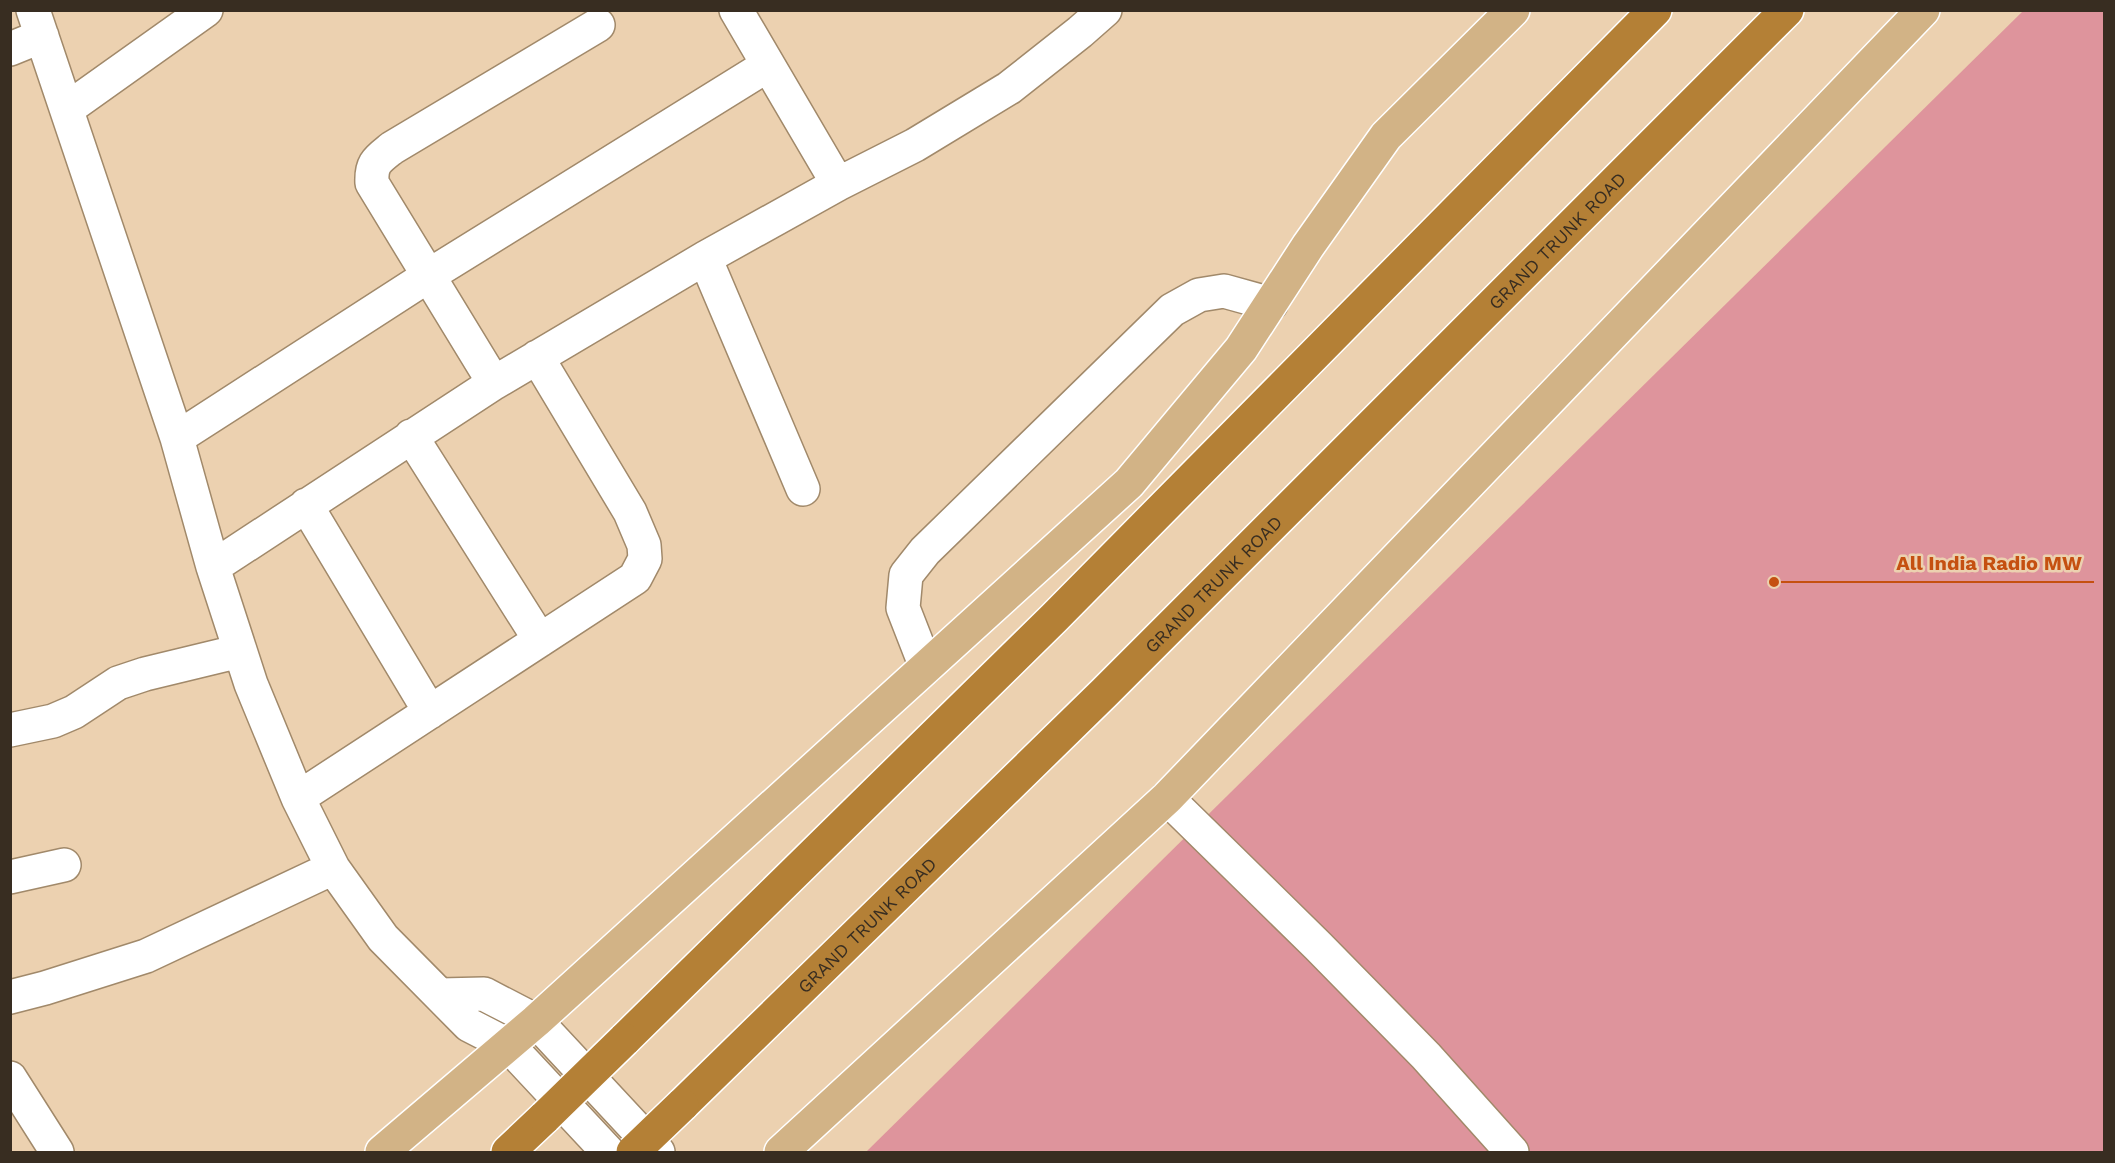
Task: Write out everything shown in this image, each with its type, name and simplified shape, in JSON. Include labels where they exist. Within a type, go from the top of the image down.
[{"type":"highway","points":[[508,1152],[1054,618],[1654,10]]},
{"type":"highway","name":"GRAND TRUNK ROAD","points":[[633,1152],[1105,692],[1787,10]]},
{"type":"main road","points":[[382,1152],[536,1021],[1129,483],[1241,350],[1308,246],[1386,136],[1513,10]]},
{"type":"main road","points":[[782,1152],[1167,798],[1923,10]]},
{"type":"street","points":[[67,109],[206,10]]},
{"type":"street","points":[[736,10],[838,184]]},
{"type":"street","points":[[213,567],[411,436],[537,357],[705,258],[838,184],[915,145],[1010,88],[1105,10]]},
{"type":"street","points":[[10,49],[37,23],[177,438],[213,567],[251,684],[298,798],[333,868],[383,938],[469,1025],[508,1045],[608,1152]]},
{"type":"street","points":[[494,383],[372,183],[371,170],[378,159],[392,148],[598,25]]},
{"type":"street","points":[[177,438],[428,276],[768,65]]},
{"type":"street","points":[[705,258],[803,489]]},
{"type":"street","points":[[926,667],[903,608],[906,575],[925,551],[1172,310],[1199,295],[1224,291],[1271,304]]},
{"type":"street","points":[[298,798],[634,578],[645,559],[644,544],[630,512],[537,357]]},
{"type":"street","points":[[411,436],[540,640]]},
{"type":"street","points":[[306,505],[430,712]]},
{"type":"street","points":[[10,730],[53,721],[74,712],[118,683],[145,674],[240,651]]},
{"type":"street","points":[[1167,798],[1418,1048],[1512,1152]]},
{"type":"street","points":[[10,877],[64,865]]},
{"type":"street","points":[[10,997],[146,956],[333,868]]},
{"type":"street","points":[[440,995],[484,994],[536,1021],[658,1152]]},
{"type":"street","points":[[10,1078],[57,1152]]},
{"type":"shaded area","points":[[2023,11],[2104,11],[2104,1152],[866,1152]]},
{"type":"place","name":"All India Radio MW","points":[[1774,582]]}]
